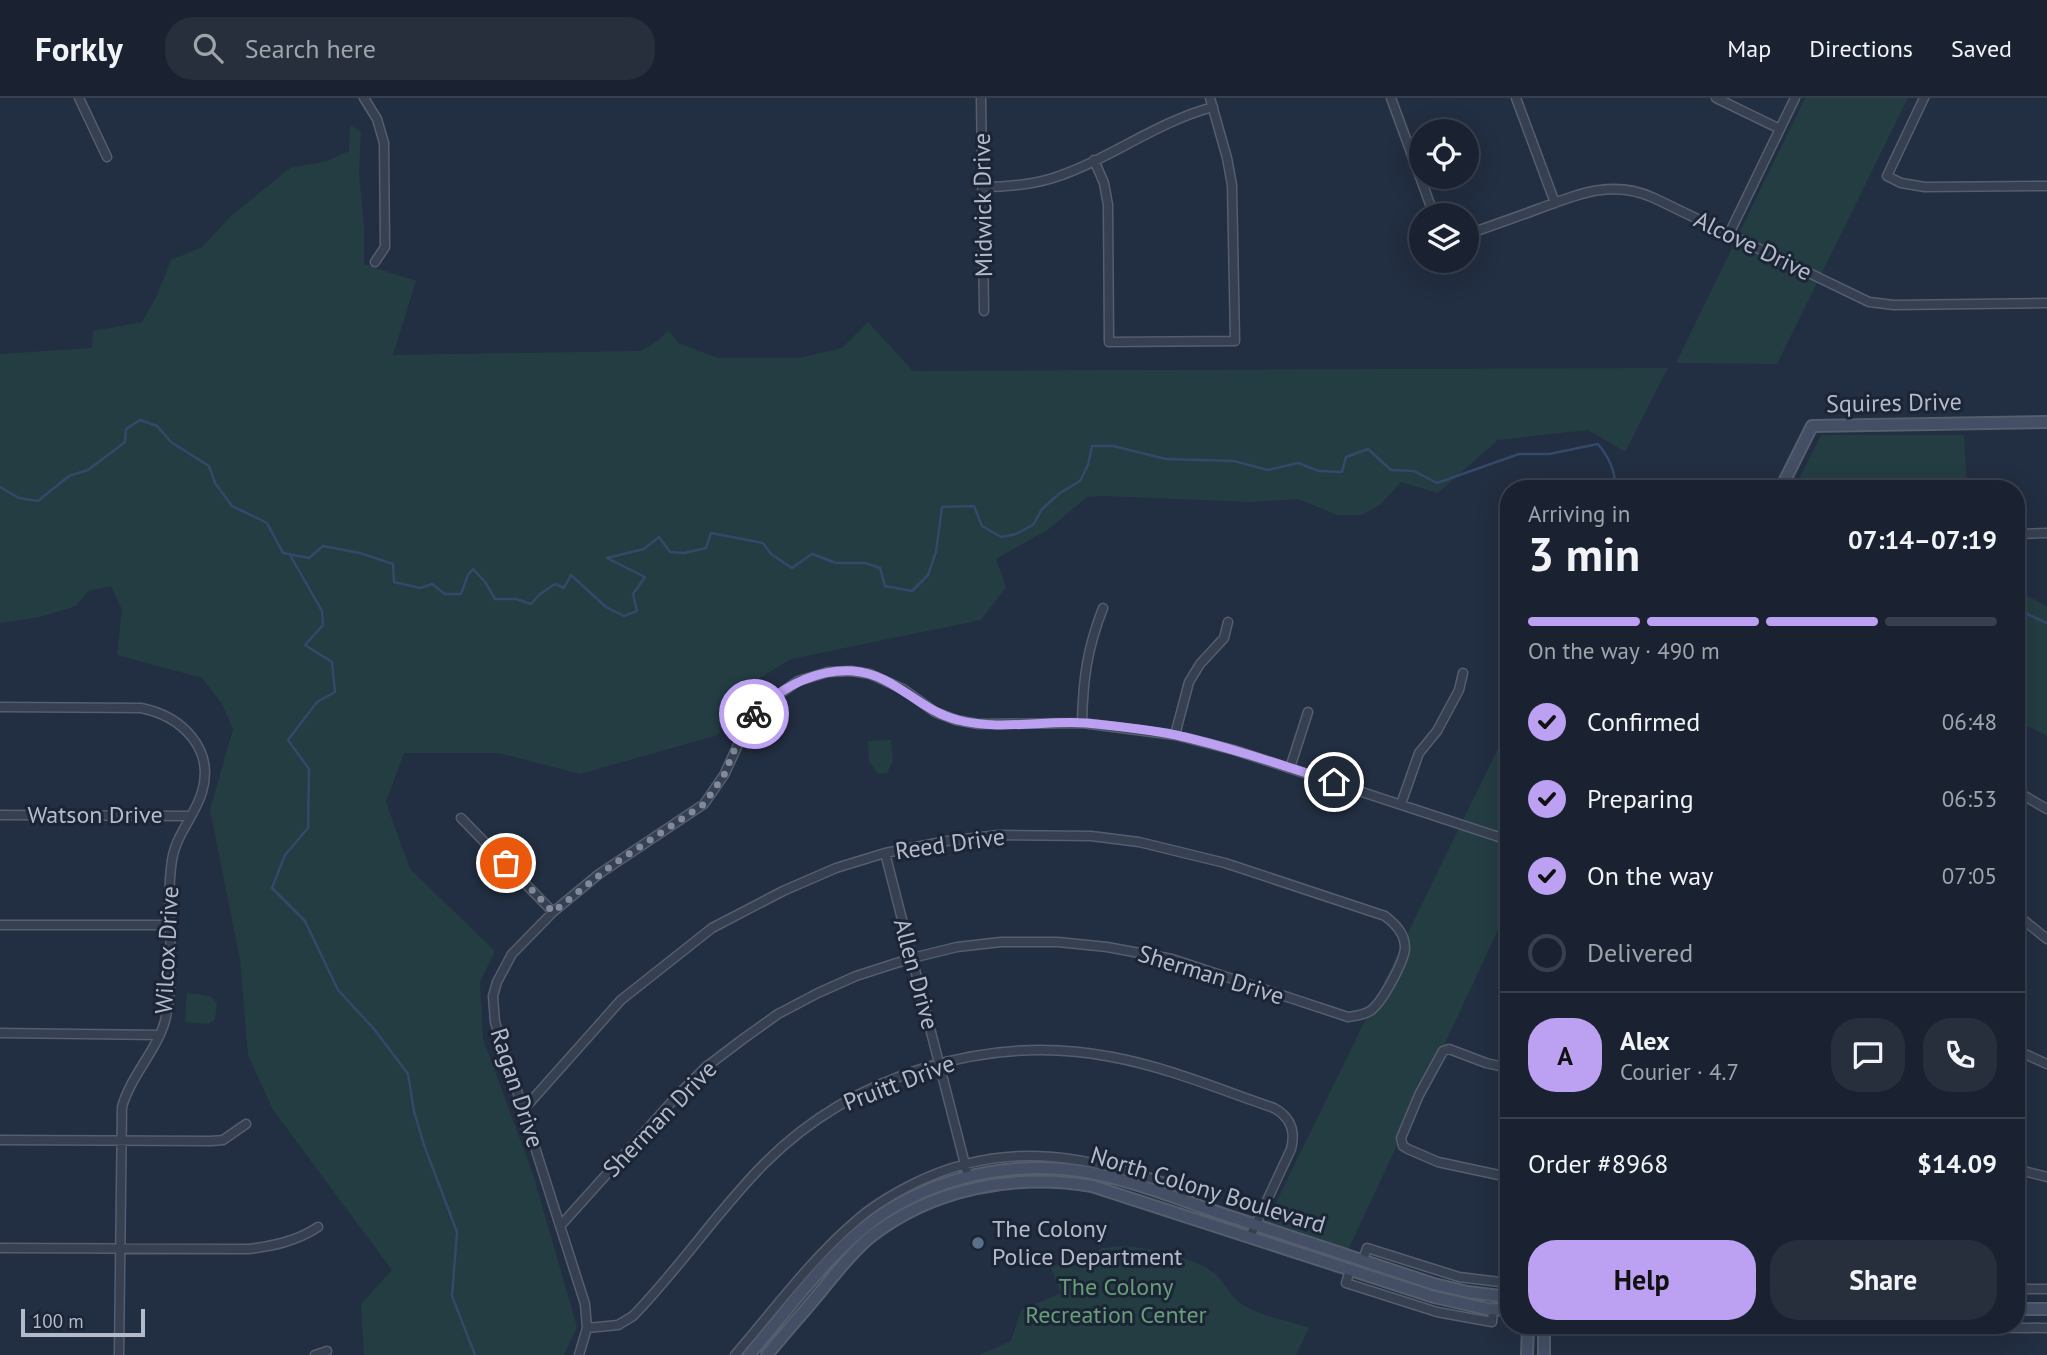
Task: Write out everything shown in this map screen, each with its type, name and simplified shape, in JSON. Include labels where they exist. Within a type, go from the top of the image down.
[{"type":"main road","name":"Squires Drive","points":[[1785,480],[1812,426],[2047,422]]},
{"type":"main road","name":"North Colony Boulevard","points":[[749,1355],[831,1258],[862,1230],[896,1206],[936,1187],[968,1176],[1003,1170],[1045,1168],[1106,1177],[1450,1288],[1500,1296]]},
{"type":"main road","points":[[968,1176],[970,1189]]},
{"type":"main road","name":"North Colony Boulevard","points":[[767,1355],[846,1261],[869,1239],[897,1219],[926,1205],[970,1189],[1005,1183],[1047,1182],[1092,1186],[1434,1297],[1500,1309]]},
{"type":"main road","points":[[2025,1309],[2047,1309]]},
{"type":"main road","points":[[1526,1334],[1527,1355]]},
{"type":"main road","points":[[1544,1334],[1544,1355]]},
{"type":"street","points":[[79,98],[107,158]]},
{"type":"street","points":[[364,98],[377,119],[384,143],[385,247],[374,262]]},
{"type":"street","name":"Midwick Drive","points":[[981,98],[984,311]]},
{"type":"street","points":[[1391,98],[1430,203]]},
{"type":"street","points":[[1516,98],[1555,203]]},
{"type":"street","points":[[1716,98],[1780,129]]},
{"type":"street","points":[[1729,234],[1795,98]]},
{"type":"street","points":[[1924,98],[1886,176],[1901,183],[1925,187],[2047,186]]},
{"type":"street","points":[[983,187],[1019,185],[1043,180],[1094,160],[1212,102],[1232,185],[1234,341],[1109,342],[1108,203],[1103,180],[1094,160]]},
{"type":"street","name":"Alcove Drive","points":[[1479,230],[1595,190],[1628,190],[1654,198],[1870,302],[1894,305],[2047,303]]},
{"type":"street","points":[[2025,534],[2047,533]]},
{"type":"street","points":[[1082,723],[1083,685],[1090,642],[1103,608]]},
{"type":"street","points":[[1175,735],[1189,682],[1200,664],[1224,638],[1228,622]]},
{"type":"street","name":"Ragan Drive","points":[[579,1355],[587,1328],[581,1285],[495,1022],[493,996],[502,969],[512,954],[553,912],[611,866],[704,804],[724,775],[750,719],[776,695],[798,681],[828,673],[852,671],[870,674],[903,689],[935,712],[956,720],[978,724],[1082,723],[1175,735],[1234,750],[1500,837]]},
{"type":"street","points":[[1401,804],[1419,754],[1437,731],[1459,690],[1463,673]]},
{"type":"street","name":"Wilcox Drive","points":[[0,707],[141,708],[158,711],[175,719],[193,738],[202,762],[202,790],[172,856],[168,1002],[160,1035],[136,1073],[125,1097],[120,1140],[119,1355]]},
{"type":"street","points":[[1290,768],[1308,712]]},
{"type":"street","points":[[2025,796],[2047,809]]},
{"type":"street","name":"Watson Drive","points":[[0,815],[190,816]]},
{"type":"street","points":[[461,818],[553,912]]},
{"type":"street","name":"Reed Drive","points":[[524,1109],[621,1000],[712,928],[783,891],[836,868],[885,853],[973,838],[1048,834],[1139,842],[1184,851],[1385,916],[1397,925],[1405,947],[1393,976]]},
{"type":"street","name":"Allen Drive","points":[[885,853],[968,1176]]},
{"type":"street","points":[[2025,921],[2047,939]]},
{"type":"street","points":[[0,925],[169,925]]},
{"type":"street","name":"Sherman Drive","points":[[561,1225],[706,1067],[778,1014],[856,976],[912,958],[957,947],[1001,942],[1058,942],[1107,947],[1172,959],[1349,1017],[1372,1010],[1393,976]]},
{"type":"street","points":[[0,1033],[160,1035]]},
{"type":"street","points":[[1500,1066],[1448,1049],[1443,1051],[1401,1133],[1403,1146],[1438,1162],[1500,1175]]},
{"type":"street","name":"Pruitt Drive","points":[[587,1328],[618,1325],[633,1316],[764,1164],[828,1111],[879,1085],[939,1062],[991,1052],[1035,1050],[1112,1057],[1158,1069],[1274,1108],[1289,1120],[1294,1138],[1250,1237]]},
{"type":"street","points":[[2025,1054],[2047,1064]]},
{"type":"street","points":[[0,1140],[223,1140],[234,1135],[246,1124]]},
{"type":"street","points":[[735,1355],[831,1244],[858,1219],[892,1195],[932,1175],[966,1163],[1019,1155],[1104,1163],[1184,1189],[1181,1200]]},
{"type":"street","points":[[2025,1171],[2047,1177]]},
{"type":"street","points":[[0,1248],[248,1249],[306,1235],[318,1227]]},
{"type":"street","points":[[1363,1261],[1367,1248],[1459,1277],[1500,1282]]},
{"type":"street","points":[[2025,1289],[2047,1289]]},
{"type":"street","points":[[2025,1328],[2047,1328]]},
{"type":"street","points":[[315,1355],[327,1351]]},
{"type":"green space","points":[[1805,98],[1908,98],[1777,364],[1676,363]]},
{"type":"green space","points":[[350,125],[361,132],[359,173],[364,264],[416,281],[393,355],[640,351],[658,341],[668,330],[678,343],[718,358],[799,358],[842,348],[868,322],[913,371],[1668,368],[1625,452],[1588,430],[1498,440],[1438,493],[1401,482],[1381,504],[1362,515],[1337,515],[1298,499],[1251,502],[1087,497],[1049,529],[996,559],[1006,587],[981,620],[791,659],[738,691],[718,735],[580,774],[499,753],[404,753],[386,802],[410,869],[495,951],[480,982],[483,1039],[533,1174],[577,1327],[564,1355],[364,1355],[361,1304],[392,1270],[273,1110],[248,1055],[240,960],[210,810],[233,729],[222,704],[202,678],[117,655],[122,610],[111,586],[88,591],[76,606],[40,617],[0,623],[0,354],[92,348],[93,331],[142,322],[157,295],[171,260],[202,247],[231,216],[290,168],[327,161],[349,151]]},
{"type":"green space","points":[[1821,435],[1964,435],[1967,480],[1798,480]]},
{"type":"green space","points":[[2025,595],[2047,606],[2047,736],[2025,725]]},
{"type":"green space","points":[[891,740],[893,761],[887,773],[878,774],[869,761],[868,741]]},
{"type":"green space","points":[[1500,744],[1500,926],[1348,1250],[1267,1221]]},
{"type":"green space","points":[[187,993],[210,996],[217,1003],[215,1019],[209,1024],[185,1022]]},
{"type":"green space","name":"The Colony Recreation Center","points":[[1103,1248],[1144,1248],[1194,1262],[1214,1273],[1243,1305],[1309,1328],[1296,1355],[979,1355],[1011,1341],[1021,1310],[1061,1293],[1049,1264],[1052,1262],[1055,1266]]},
{"type":"waterway","points":[[0,487],[19,498],[38,501],[69,476],[88,470],[125,442],[126,429],[140,420],[157,426],[171,442],[209,466],[215,483],[232,506],[267,523],[283,553],[309,558],[323,546],[360,553],[393,564],[394,582],[420,588],[432,584],[445,594],[461,594],[473,569],[495,599],[516,599],[531,604],[555,584],[564,588],[571,575],[606,607],[624,616],[637,611],[633,594],[645,577],[607,558],[644,549],[659,537],[670,552],[684,553],[706,548],[711,533],[763,543],[771,554],[792,568],[812,554],[836,563],[865,563],[880,568],[885,586],[912,591],[928,575],[936,552],[942,507],[974,506],[982,526],[1001,537],[1016,534],[1033,525],[1042,509],[1060,493],[1080,481],[1088,465],[1092,446],[1113,446],[1166,459],[1234,461],[1268,470],[1298,463],[1319,471],[1342,472],[1346,457],[1368,449],[1391,470],[1414,471],[1437,483],[1519,454],[1549,454],[1598,444],[1611,464],[1615,480]]},
{"type":"waterway","points":[[290,555],[322,611],[323,625],[305,645],[332,662],[335,692],[317,702],[288,740],[309,769],[308,828],[285,855],[272,888],[305,921],[338,990],[374,1029],[408,1074],[414,1111],[424,1145],[457,1232],[452,1296],[475,1355]]},
{"type":"waterway","points":[[2025,613],[2047,623]]},
{"type":"way so far","points":[[506,863],[553,912],[599,874],[704,804],[724,775],[734,748],[754,714]]},
{"type":"place","name":"The Colony Police Department","points":[[978,1243]]},
{"type":"route","points":[[754,714],[798,681],[817,675],[852,671],[882,678],[935,712],[956,720],[978,724],[1082,723],[1175,735],[1234,750],[1334,782]]}]
